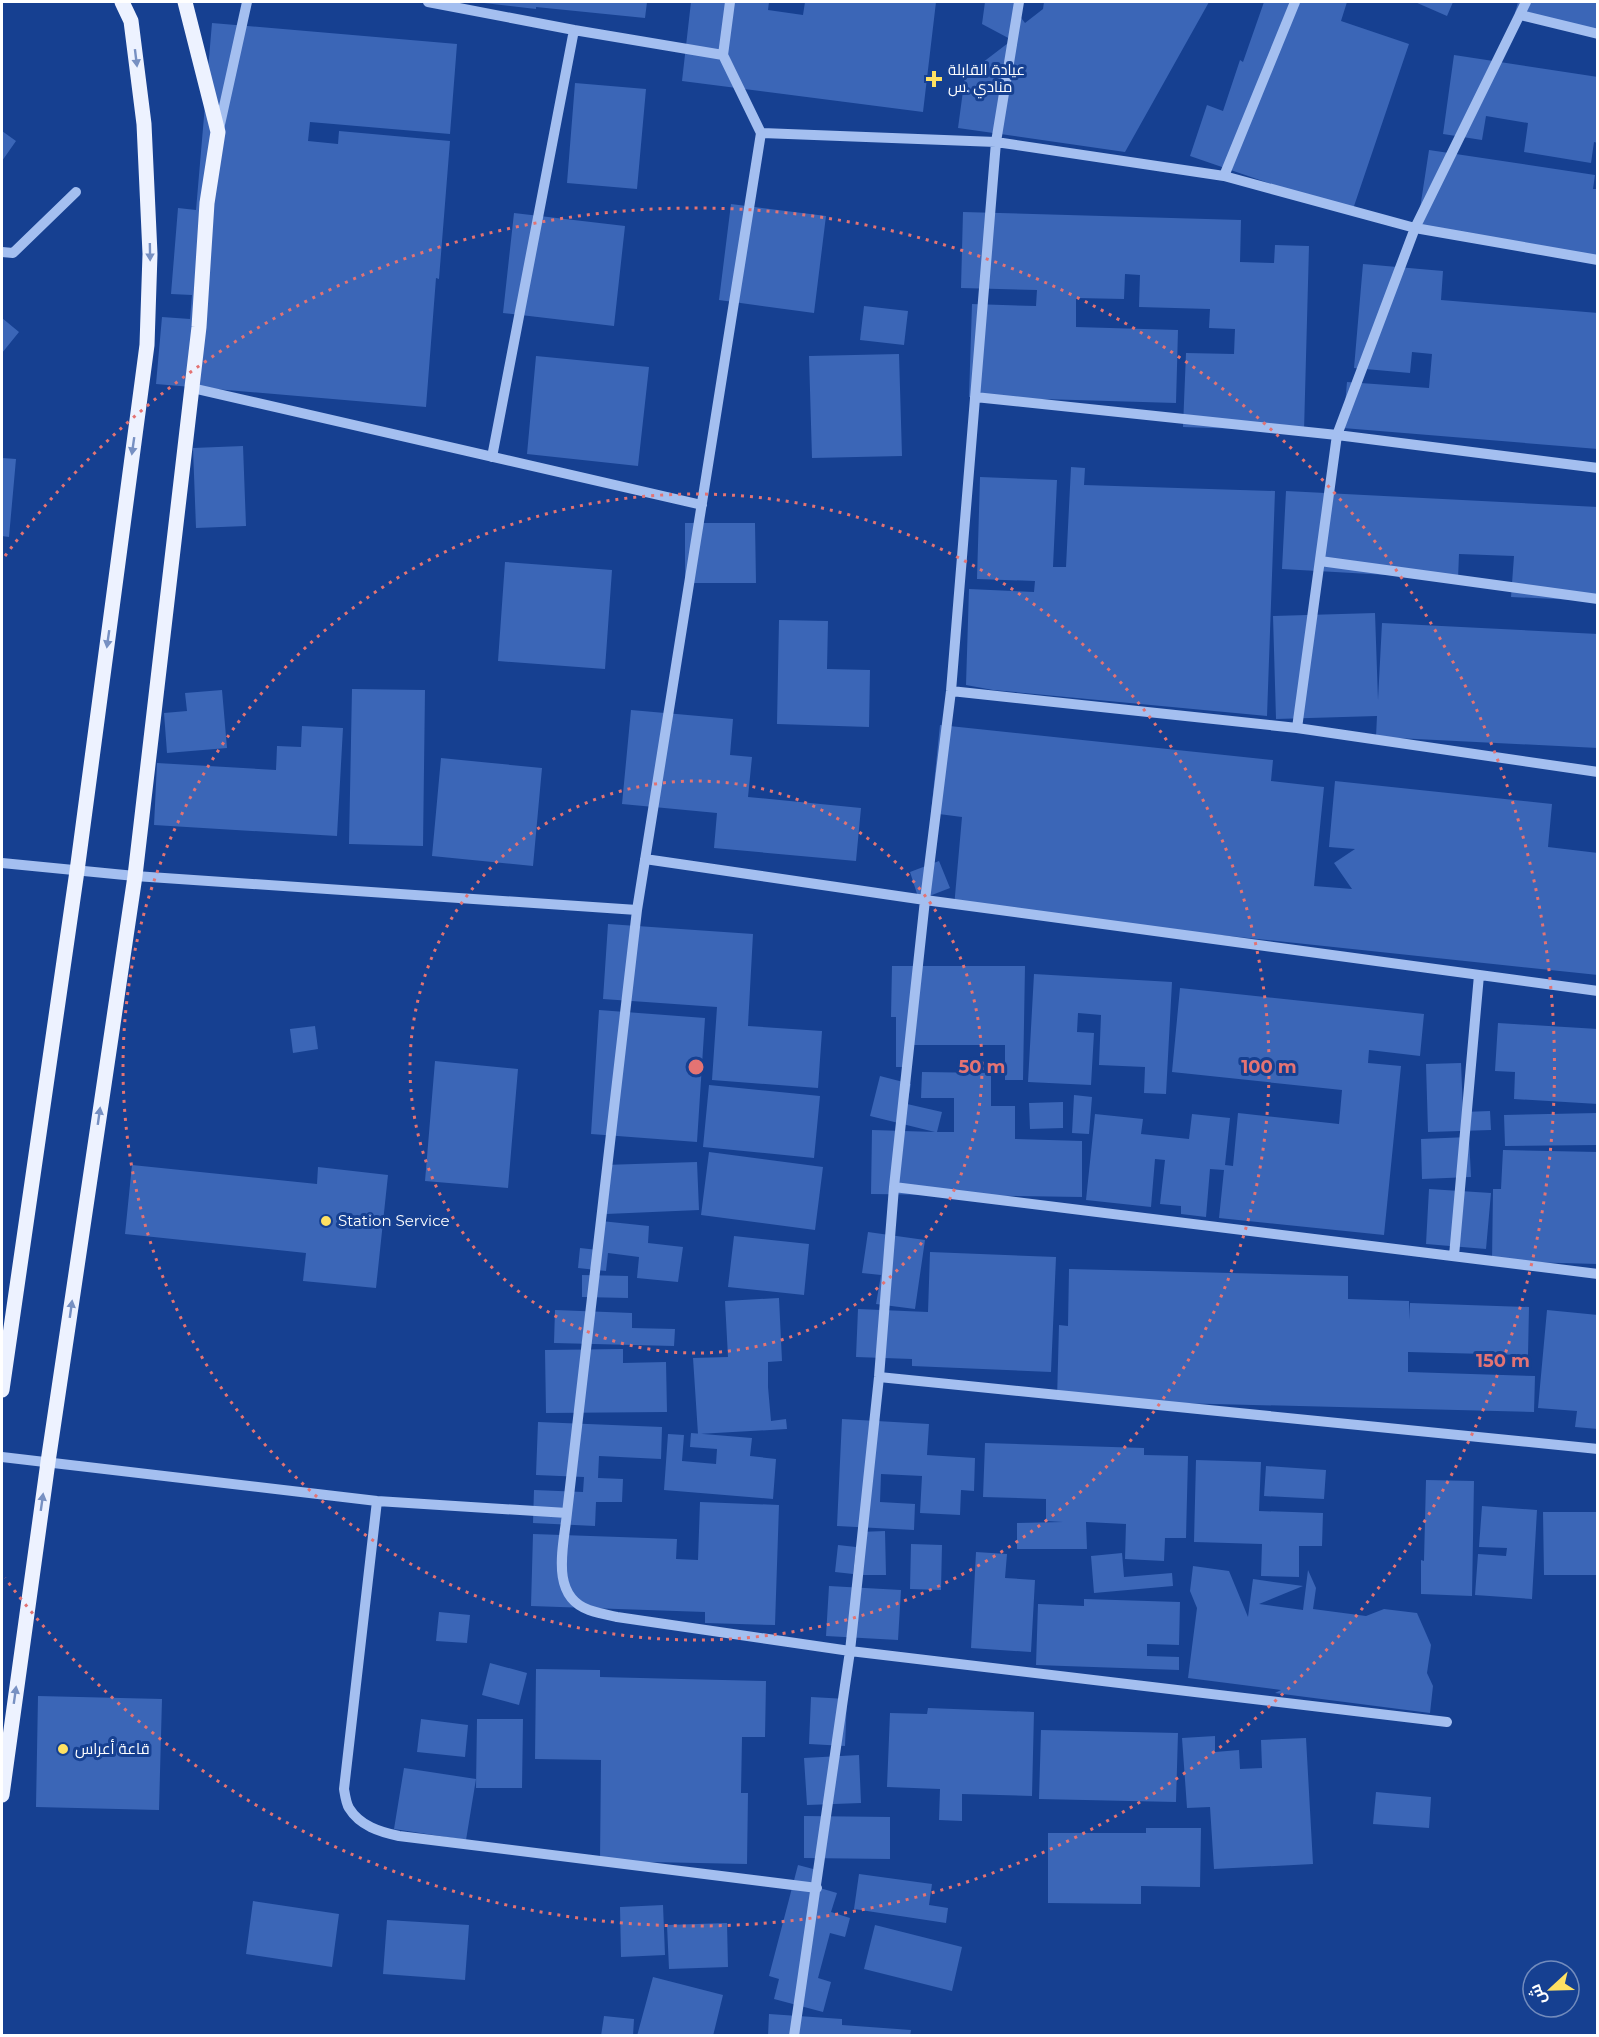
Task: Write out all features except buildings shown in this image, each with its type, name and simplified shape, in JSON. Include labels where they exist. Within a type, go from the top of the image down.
[{"type":"main road","points":[[2,1380],[77,871],[147,345],[150,255],[144,124],[131,21],[122,2]]},
{"type":"main road","points":[[2,1795],[48,1462],[135,876],[199,327],[207,203],[218,132],[185,2]]},
{"type":"street","points":[[218,132],[247,2]]},
{"type":"street","points":[[428,2],[574,30],[723,54]]},
{"type":"street","points":[[730,2],[723,54],[761,133],[638,910],[567,1513],[562,1580],[566,1590],[575,1602],[587,1610],[617,1617],[850,1651],[1447,1722]]},
{"type":"street","points":[[794,2036],[850,1651],[879,1377],[894,1187],[925,900],[951,691],[996,142],[1018,2]]},
{"type":"street","points":[[1224,176],[1294,2]]},
{"type":"street","points":[[1297,728],[1337,435],[1415,228],[1526,2]]},
{"type":"street","points":[[1520,15],[1598,34]]},
{"type":"street","points":[[492,457],[574,30]]},
{"type":"street","points":[[761,133],[996,142],[1224,176],[1415,228],[1598,260]]},
{"type":"street","points":[[2,252],[13,253],[76,192]]},
{"type":"street","points":[[192,388],[702,505]]},
{"type":"street","points":[[975,397],[1337,435],[1598,468]]},
{"type":"street","points":[[1320,561],[1598,599]]},
{"type":"street","points":[[951,691],[1297,728],[1598,772]]},
{"type":"street","points":[[645,859],[925,900],[1598,991]]},
{"type":"street","points":[[2,863],[135,876],[638,910]]},
{"type":"street","points":[[1455,1256],[1479,975]]},
{"type":"street","points":[[894,1187],[1598,1274]]},
{"type":"street","points":[[879,1377],[1598,1449]]},
{"type":"street","points":[[2,1457],[377,1501],[567,1513]]},
{"type":"street","points":[[377,1501],[344,1789],[348,1807],[357,1817],[369,1827],[380,1832],[399,1836],[817,1888]]},
{"type":"place","name":"عيادة القابلة منادي .س","points":[[934,79]]},
{"type":"place","name":"Station Service","points":[[326,1221]]},
{"type":"place","name":"قاعة أعراس","points":[[63,1749]]}]
